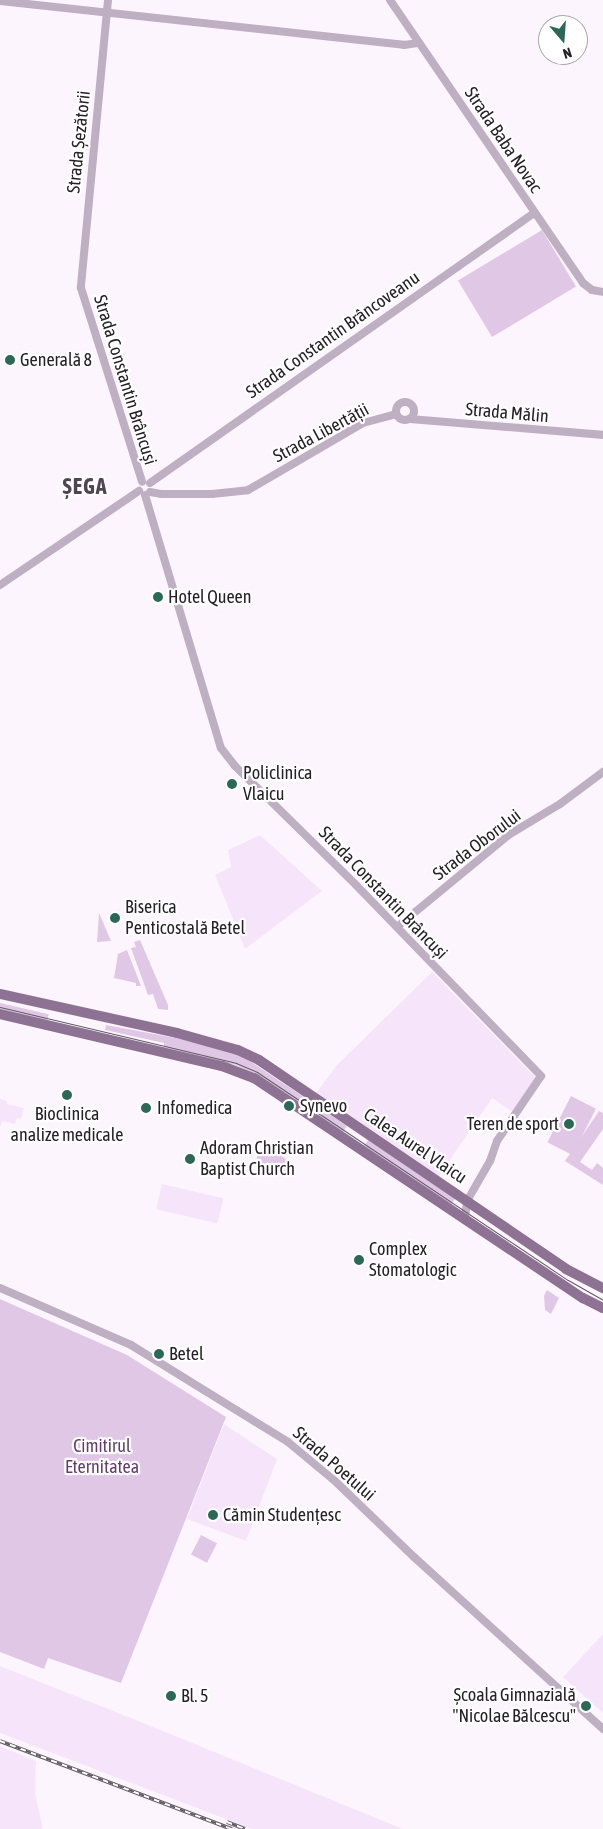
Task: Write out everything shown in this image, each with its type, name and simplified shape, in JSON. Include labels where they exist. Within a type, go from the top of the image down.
[{"type":"main road","name":"Calea Aurel Vlaicu","points":[[0,994],[177,1033],[238,1050],[259,1060],[566,1269],[603,1288]]},
{"type":"main road","name":"Calea Aurel Vlaicu","points":[[0,1014],[222,1066],[254,1078],[465,1217],[583,1298],[603,1308]]},
{"type":"street","name":"Strada Șezătorii","points":[[81,288],[108,0]]},
{"type":"street","name":"Strada Baba Novac","points":[[390,0],[583,283],[600,292]]},
{"type":"street","points":[[0,1],[404,45],[420,43]]},
{"type":"street","name":"Strada Constantin Brâncoveanu","points":[[0,585],[145,488],[534,212]]},
{"type":"street","name":"Strada Constantin Brâncuși","points":[[81,288],[145,488],[221,748],[235,766],[541,1076],[497,1141],[490,1161],[467,1201]]},
{"type":"street","points":[[407,403],[413,409],[410,418],[402,420],[396,414],[398,405],[407,403]]},
{"type":"street","name":"Strada Libertății","points":[[145,488],[161,494],[231,493],[248,490],[363,423],[396,414]]},
{"type":"street","name":"Strada Mălin","points":[[410,418],[603,435]]},
{"type":"street","name":"Strada Oborului","points":[[396,927],[510,834],[560,804],[603,772]]},
{"type":"street","points":[[465,1217],[467,1201]]},
{"type":"street","name":"Strada Poetului","points":[[0,1288],[130,1345],[288,1442],[335,1481],[421,1563],[603,1729]]},
{"type":"shaded area","points":[[260,835],[322,891],[245,949],[215,875],[231,867],[228,850]]},
{"type":"shaded area","points":[[432,972],[536,1078],[513,1112],[492,1098],[436,1180],[313,1097],[337,1065]]},
{"type":"shaded area","points":[[0,1099],[7,1101],[7,1104],[24,1108],[21,1119],[17,1118],[15,1124],[2,1121],[0,1128]]},
{"type":"shaded area","points":[[162,1184],[223,1198],[218,1224],[156,1209]]},
{"type":"shaded area","points":[[224,1424],[277,1459],[246,1541],[187,1519]]},
{"type":"shaded area","points":[[603,1634],[603,1713],[563,1677]]},
{"type":"shaded area","points":[[0,1666],[403,1829],[252,1829],[0,1733]]},
{"type":"shaded area","points":[[0,1746],[36,1761],[35,1793],[43,1829],[0,1829]]},
{"type":"green space","points":[[542,230],[576,287],[492,337],[458,280]]},
{"type":"green space","points":[[99,913],[111,941],[97,942]]},
{"type":"green space","points":[[140,940],[168,1005],[168,1010],[158,1009],[153,994],[148,995],[131,948],[136,947],[134,942]]},
{"type":"green space","points":[[127,950],[141,986],[114,978],[118,954]]},
{"type":"green space","points":[[0,1003],[49,1014],[47,1021],[0,1010]]},
{"type":"green space","points":[[106,1025],[192,1041],[241,1055],[347,1126],[343,1132],[273,1085],[236,1065],[164,1047],[164,1043],[105,1030]]},
{"type":"green space","name":"Teren de sport","points":[[571,1096],[596,1109],[572,1155],[547,1142]]},
{"type":"green space","points":[[599,1111],[603,1113],[603,1129],[580,1162],[592,1170],[597,1163],[603,1168],[603,1185],[565,1161]]},
{"type":"green space","points":[[368,1140],[455,1199],[451,1205],[364,1146]]},
{"type":"green space","points":[[266,1146],[295,1165],[292,1171],[286,1172],[257,1161],[257,1156]]},
{"type":"green space","points":[[547,1290],[559,1298],[551,1314],[545,1310],[544,1296]]},
{"type":"green space","name":"Cimitirul Eternitatea","points":[[0,1299],[127,1355],[226,1417],[121,1683],[48,1658],[44,1669],[0,1652]]},
{"type":"green space","points":[[201,1535],[217,1543],[207,1563],[191,1555]]},
{"type":"tram line","points":[[0,1007],[236,1063],[257,1072],[568,1280],[603,1300]]},
{"type":"railway","points":[[0,1741],[232,1829]]},
{"type":"railway","points":[[227,1822],[245,1829]]},
{"type":"place","name":"Generală 8","points":[[10,360]]},
{"type":"place","name":"Hotel Queen","points":[[158,597]]},
{"type":"place","name":"Policlinica Vlaicu","points":[[232,784]]},
{"type":"place","name":"Biserica Penticostală Betel","points":[[115,918]]},
{"type":"place","name":"Bioclinica analize medicale","points":[[67,1095]]},
{"type":"place","name":"Synevo","points":[[289,1106]]},
{"type":"place","name":"Infomedica","points":[[146,1108]]},
{"type":"place","name":"Teren de sport","points":[[569,1124]]},
{"type":"place","name":"Adoram Christian Baptist Church","points":[[190,1159]]},
{"type":"place","name":"Complex Stomatologic","points":[[359,1260]]},
{"type":"place","name":"Betel","points":[[159,1354]]},
{"type":"place","name":"Cămin Studențesc","points":[[213,1515]]},
{"type":"place","name":"Bl. 5","points":[[171,1696]]},
{"type":"place","name":"Școala Gimnazială \"Nicolae Bălcescu\"","points":[[586,1706]]},
{"type":"district","name":"ȘEGA","points":[[85,487]]}]
